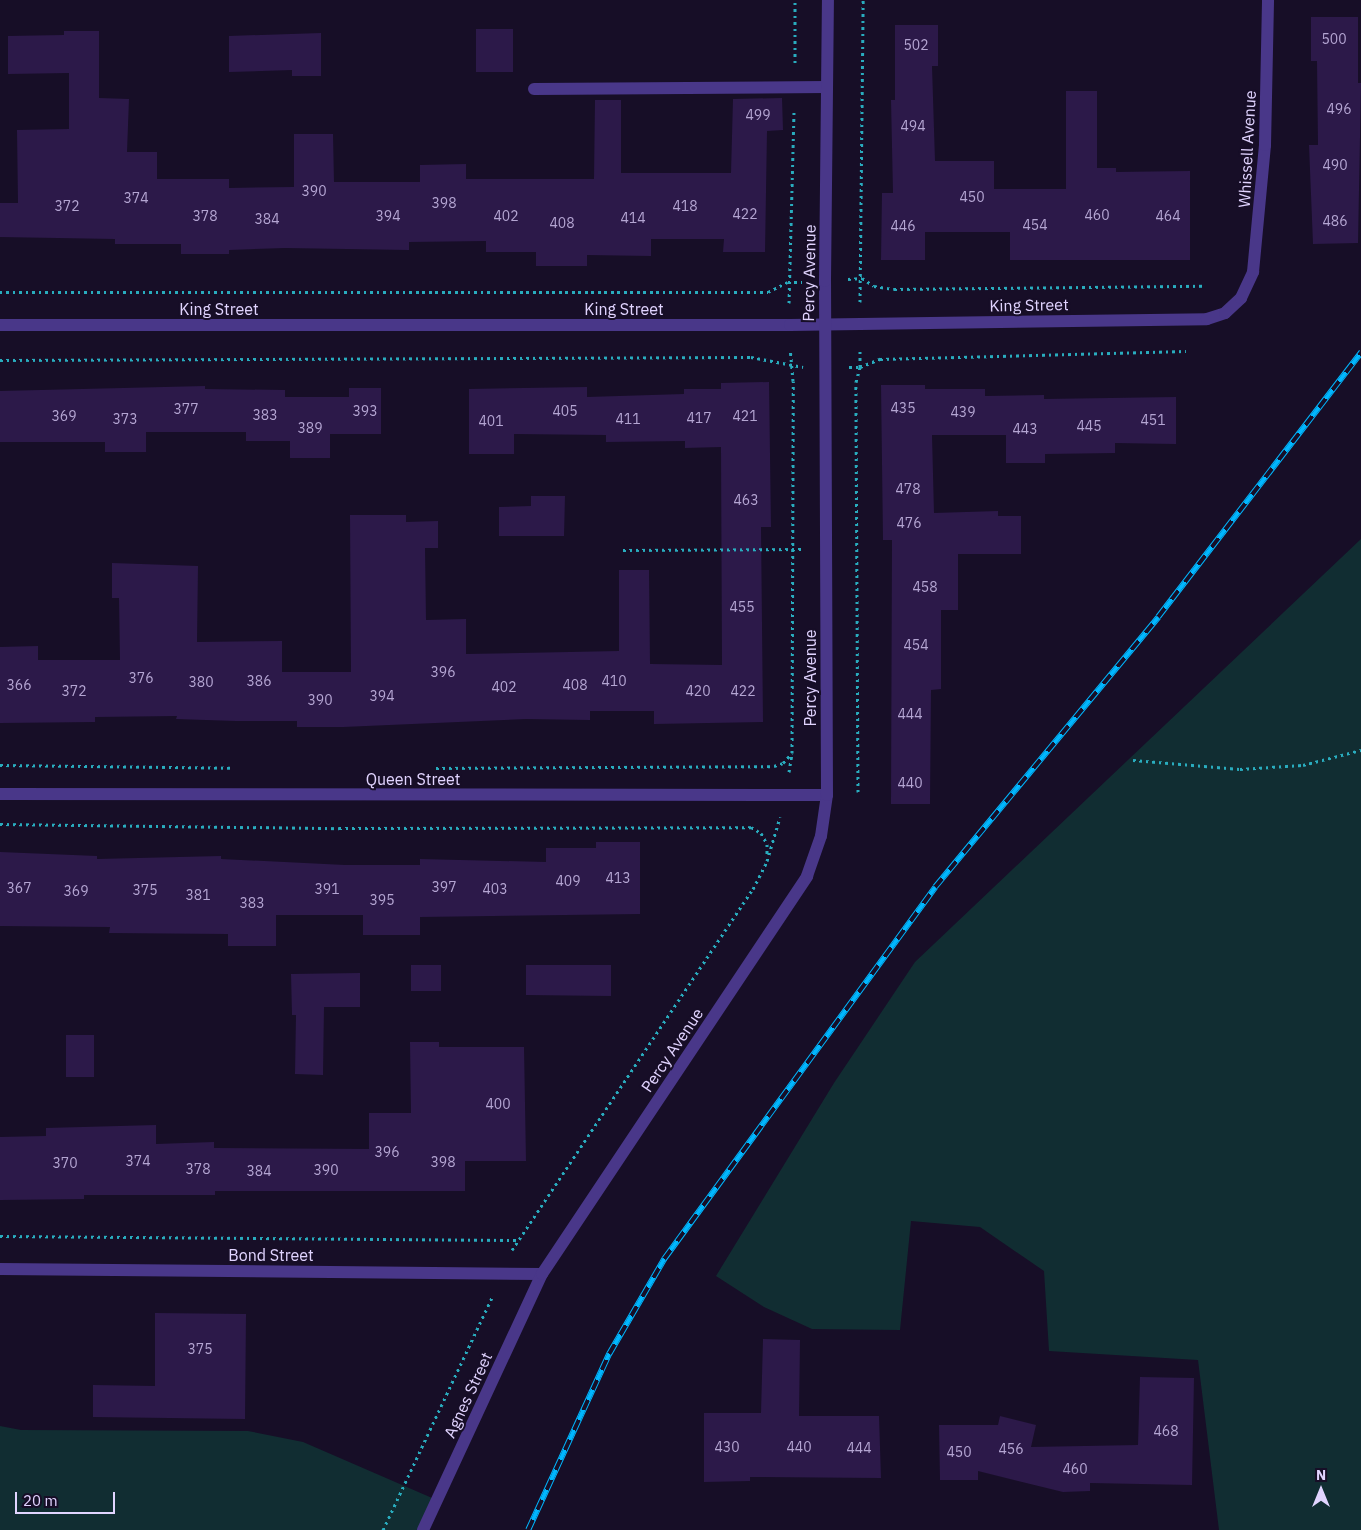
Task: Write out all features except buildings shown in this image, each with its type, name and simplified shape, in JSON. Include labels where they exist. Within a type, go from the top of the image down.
[{"type":"street","name":"Percy Avenue","points":[[542,1274],[807,876],[821,836],[827,795],[825,281],[828,0]]},
{"type":"street","name":"Whissell Avenue","points":[[1241,298],[1252,272],[1258,232],[1265,145],[1268,0]]},
{"type":"street","points":[[534,89],[827,87]]},
{"type":"street","name":"King Street","points":[[0,325],[859,324],[1207,319],[1225,312],[1241,298]]},
{"type":"street","name":"Queen Street","points":[[0,794],[827,795]]},
{"type":"street","name":"Bond Street","points":[[0,1269],[542,1274]]},
{"type":"street","name":"Agnes Street","points":[[423,1530],[542,1274]]},
{"type":"path","points":[[858,792],[856,382],[860,367],[859,324],[862,278],[863,0]]},
{"type":"path","points":[[0,292],[768,292],[788,282],[862,278],[874,286],[894,289],[1205,286]]},
{"type":"path","points":[[0,360],[752,357],[790,367],[860,367],[880,359],[1186,351]]},
{"type":"path","points":[[623,550],[826,548]]},
{"type":"path","points":[[1133,760],[1240,769],[1303,765],[1361,750]]},
{"type":"path","points":[[428,768],[774,766],[783,763],[792,752]]},
{"type":"path","points":[[0,765],[239,768]]},
{"type":"path","points":[[0,824],[339,828],[752,827],[761,833],[767,844],[767,861]]},
{"type":"path","points":[[0,1236],[516,1240]]},
{"type":"green space","points":[[1361,539],[1361,1530],[1219,1530],[1198,1360],[1049,1351],[1044,1271],[980,1227],[911,1221],[900,1330],[812,1329],[764,1307],[716,1276],[834,1083],[915,962]]},
{"type":"green space","points":[[0,1426],[21,1430],[248,1431],[303,1442],[439,1501],[426,1530],[0,1530]]},
{"type":"railway","points":[[528,1530],[609,1354],[664,1259],[935,887],[1158,617],[1361,352]]}]
